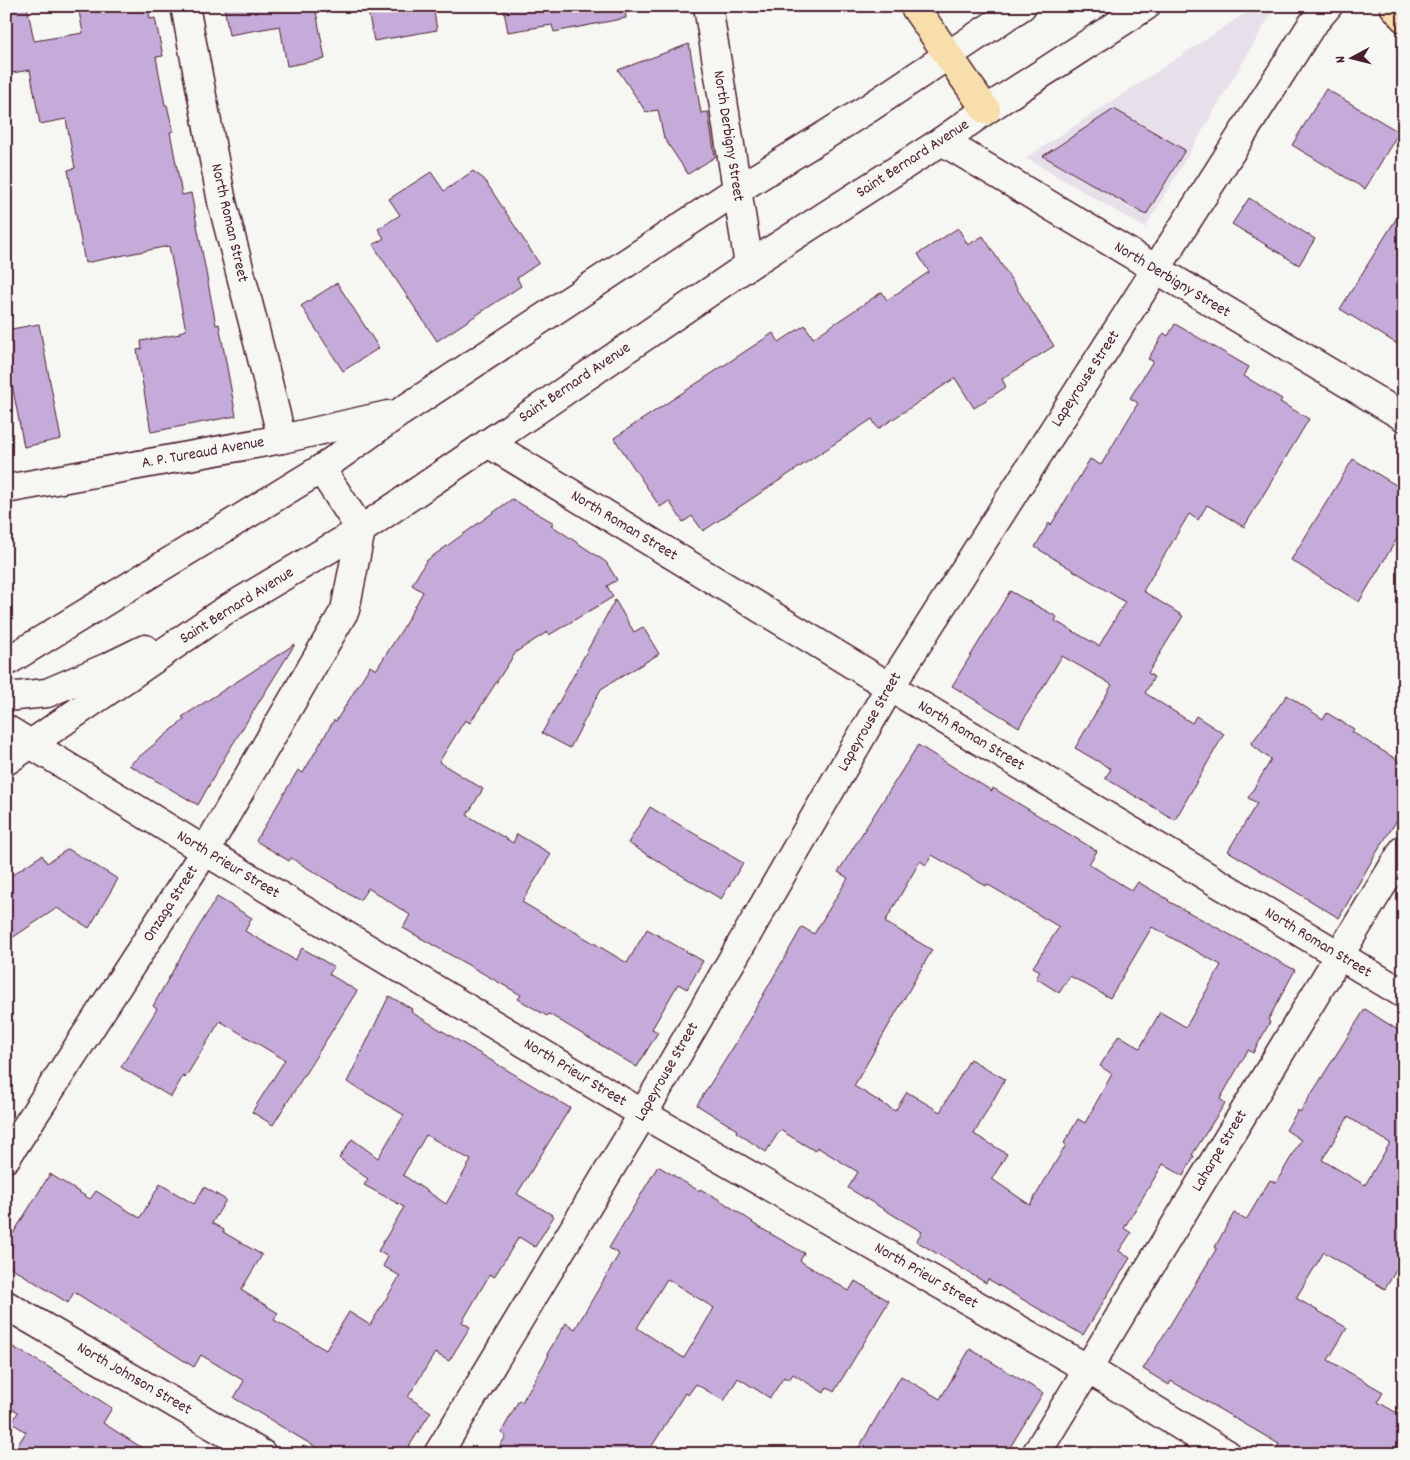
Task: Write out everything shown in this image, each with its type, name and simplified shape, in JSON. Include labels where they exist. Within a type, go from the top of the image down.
[{"type":"highway","points":[[914,6],[986,110]]},
{"type":"highway","points":[[1394,6],[1404,18]]},
{"type":"street","name":"North Roman Street","points":[[185,6],[222,202],[282,439]]},
{"type":"street","name":"North Derbigny Street","points":[[708,6],[749,265]]},
{"type":"street","points":[[6,662],[321,469],[399,413],[737,190],[869,108],[1022,6]]},
{"type":"street","name":"Saint Bernard Avenue","points":[[6,761],[221,613],[361,530],[749,265],[942,142],[986,110],[1146,6]]},
{"type":"street","name":"Lapeyrouse Street","points":[[438,1454],[643,1114],[890,687],[1311,26],[1328,6]]},
{"type":"street","name":"North Derbigny Street","points":[[942,142],[1404,417]]},
{"type":"street","name":"A. P. Tureaud Avenue","points":[[6,489],[282,439],[399,413]]},
{"type":"street","name":"North Roman Street","points":[[488,443],[890,687],[1404,994]]},
{"type":"street","points":[[321,469],[361,530]]},
{"type":"street","name":"Onzaga Street","points":[[6,1158],[204,851],[345,610],[361,530]]},
{"type":"street","points":[[6,697],[47,692],[108,667],[221,613]]},
{"type":"street","name":"North Prieur Street","points":[[6,729],[204,851],[643,1114],[1088,1368],[1226,1454]]},
{"type":"street","name":"Laharpe Street","points":[[1036,1454],[1404,849]]},
{"type":"street","name":"North Johnson Street","points":[[6,1305],[262,1454]]},
{"type":"shaded area","points":[[1256,6],[1276,6],[1145,228],[1026,158]]},
{"type":"building","points":[[6,6],[27,6],[34,41],[83,33],[78,6],[148,6],[150,19],[155,18],[163,56],[156,57],[165,105],[167,105],[173,131],[170,132],[182,195],[191,193],[216,325],[219,324],[236,416],[151,432],[137,350],[142,349],[141,341],[180,334],[179,332],[186,330],[169,246],[85,263],[68,170],[75,168],[66,119],[40,124],[30,70],[12,73],[11,69],[6,70]]},
{"type":"building","points":[[224,6],[315,6],[325,59],[287,66],[280,26],[229,35]]},
{"type":"building","points":[[367,6],[433,6],[437,30],[374,41]]},
{"type":"building","points":[[503,6],[625,6],[626,18],[554,32],[552,25],[508,32]]},
{"type":"building","points":[[689,44],[701,113],[708,112],[715,157],[688,174],[664,138],[658,110],[646,112],[618,70]]},
{"type":"building","points":[[1326,89],[1399,132],[1365,189],[1292,145]]},
{"type":"building","points":[[1114,109],[1185,150],[1146,215],[1043,156]]},
{"type":"building","points":[[473,171],[484,179],[539,263],[517,278],[521,286],[437,341],[373,245],[384,238],[378,229],[400,215],[389,199],[431,172],[444,191]]},
{"type":"building","points":[[1249,198],[1315,239],[1299,265],[1232,224]]},
{"type":"building","points":[[1404,206],[1404,348],[1340,309]]},
{"type":"building","points":[[958,228],[968,245],[983,236],[1054,346],[1002,379],[1006,387],[974,408],[955,378],[878,429],[872,419],[703,531],[692,516],[683,522],[669,501],[660,507],[614,438],[773,333],[779,342],[805,325],[813,338],[882,292],[887,300],[929,272],[918,254]]},
{"type":"building","points":[[337,283],[379,348],[343,371],[301,306]]},
{"type":"building","points":[[39,324],[61,439],[24,447],[6,353],[6,330]]},
{"type":"building","points":[[1175,324],[1249,367],[1244,376],[1282,399],[1280,402],[1309,419],[1244,527],[1207,505],[1198,520],[1189,514],[1143,591],[1183,616],[1148,673],[1154,677],[1145,693],[1192,723],[1196,716],[1224,734],[1175,820],[1105,778],[1111,769],[1075,748],[1112,685],[1104,680],[1062,656],[1019,727],[952,686],[1010,591],[1057,617],[1055,621],[1099,646],[1125,602],[1035,547],[1049,523],[1051,525],[1090,459],[1101,465],[1138,403],[1130,398],[1153,361],[1148,359],[1164,333],[1168,336]]},
{"type":"building","points":[[1353,459],[1404,490],[1404,527],[1359,602],[1291,560]]},
{"type":"building","points":[[512,499],[554,523],[551,525],[606,562],[617,580],[607,586],[613,597],[549,635],[547,632],[516,652],[470,723],[465,720],[439,762],[483,789],[467,815],[513,843],[517,834],[551,854],[522,902],[627,963],[647,929],[703,961],[687,989],[678,984],[652,1029],[658,1032],[637,1067],[549,1014],[547,1016],[518,999],[521,995],[403,928],[410,915],[368,888],[360,900],[291,858],[289,861],[256,841],[298,770],[303,773],[334,720],[336,721],[370,666],[376,670],[403,628],[423,592],[412,585],[426,561]]},
{"type":"building","points":[[615,600],[634,632],[643,627],[659,654],[601,689],[570,748],[542,733]]},
{"type":"building","points":[[295,644],[226,755],[198,805],[129,765],[185,719],[182,717]]},
{"type":"building","points":[[1287,695],[1323,719],[1327,713],[1354,729],[1352,732],[1404,764],[1404,809],[1339,918],[1228,851],[1257,803],[1248,798],[1271,760],[1251,744]]},
{"type":"building","points":[[918,745],[992,791],[993,788],[1097,851],[1089,864],[1132,891],[1138,882],[1168,901],[1295,970],[1268,1020],[1270,1022],[1253,1053],[1248,1050],[1220,1099],[1225,1103],[1192,1155],[1194,1156],[1183,1176],[1163,1164],[1124,1228],[1131,1233],[1119,1251],[1130,1258],[1083,1335],[988,1279],[986,1283],[916,1241],[922,1232],[848,1188],[858,1172],[817,1147],[815,1151],[780,1130],[766,1152],[736,1132],[737,1130],[697,1105],[734,1046],[802,927],[814,934],[848,878],[838,872]],"holes":[[[932,855],[986,886],[987,884],[1059,927],[1033,967],[1040,971],[1036,978],[1059,993],[1070,976],[1110,998],[1152,927],[1221,965],[1186,1027],[1160,1012],[1140,1048],[1119,1035],[1100,1066],[1112,1074],[1085,1123],[1078,1119],[1064,1143],[1066,1145],[1030,1205],[992,1179],[1007,1154],[974,1134],[1005,1079],[970,1059],[940,1112],[907,1092],[895,1111],[854,1086],[932,950],[885,922],[920,861],[926,865]]]},
{"type":"building","points":[[650,807],[743,863],[721,899],[628,843]]},
{"type":"building","points":[[68,849],[118,879],[89,928],[57,908],[6,942],[6,879],[42,855],[47,863]]},
{"type":"building","points":[[217,897],[252,918],[245,931],[295,960],[302,948],[334,967],[329,974],[357,991],[273,1125],[252,1112],[285,1060],[220,1021],[171,1097],[121,1067],[157,1009],[153,1006]]},
{"type":"building","points":[[389,996],[412,1009],[411,1012],[570,1108],[517,1194],[554,1216],[535,1247],[519,1237],[494,1277],[490,1274],[462,1322],[470,1327],[449,1361],[435,1353],[408,1397],[431,1412],[404,1454],[327,1454],[234,1398],[244,1381],[201,1355],[194,1367],[74,1292],[68,1303],[6,1264],[6,1245],[50,1174],[90,1199],[96,1191],[140,1218],[160,1184],[194,1204],[204,1187],[226,1200],[212,1223],[224,1230],[223,1232],[262,1255],[241,1290],[278,1313],[274,1320],[326,1350],[349,1312],[370,1325],[400,1276],[383,1266],[388,1257],[378,1251],[404,1207],[364,1185],[368,1179],[339,1158],[352,1139],[378,1158],[404,1115],[347,1082]],"holes":[[[426,1135],[471,1160],[446,1204],[403,1175]]]},
{"type":"building","points":[[1365,1009],[1404,1034],[1404,1257],[1385,1289],[1324,1252],[1296,1298],[1347,1328],[1328,1360],[1383,1392],[1378,1402],[1404,1417],[1404,1444],[1398,1454],[1273,1454],[1279,1444],[1171,1381],[1169,1385],[1143,1369],[1217,1248],[1215,1247],[1234,1213],[1246,1220],[1270,1180],[1276,1183],[1301,1140],[1286,1130],[1298,1110],[1300,1112]],"holes":[[[1348,1117],[1390,1143],[1365,1185],[1322,1160]]]},
{"type":"building","points":[[658,1166],[699,1191],[700,1189],[720,1200],[752,1223],[804,1253],[800,1261],[849,1291],[855,1281],[889,1301],[834,1392],[827,1387],[824,1393],[793,1374],[789,1380],[784,1377],[770,1398],[738,1378],[724,1401],[696,1384],[688,1395],[685,1393],[647,1454],[495,1454],[506,1436],[501,1433],[519,1400],[522,1402],[549,1355],[547,1354],[566,1323],[575,1329],[619,1254],[609,1248]],"holes":[[[667,1279],[714,1308],[684,1358],[637,1328]]]},
{"type":"building","points":[[6,1343],[47,1366],[112,1408],[103,1423],[152,1454],[12,1454],[26,1432],[12,1423],[18,1412],[6,1405]]},
{"type":"building","points":[[970,1349],[1043,1393],[1006,1454],[855,1454],[901,1376],[940,1399]]}]
